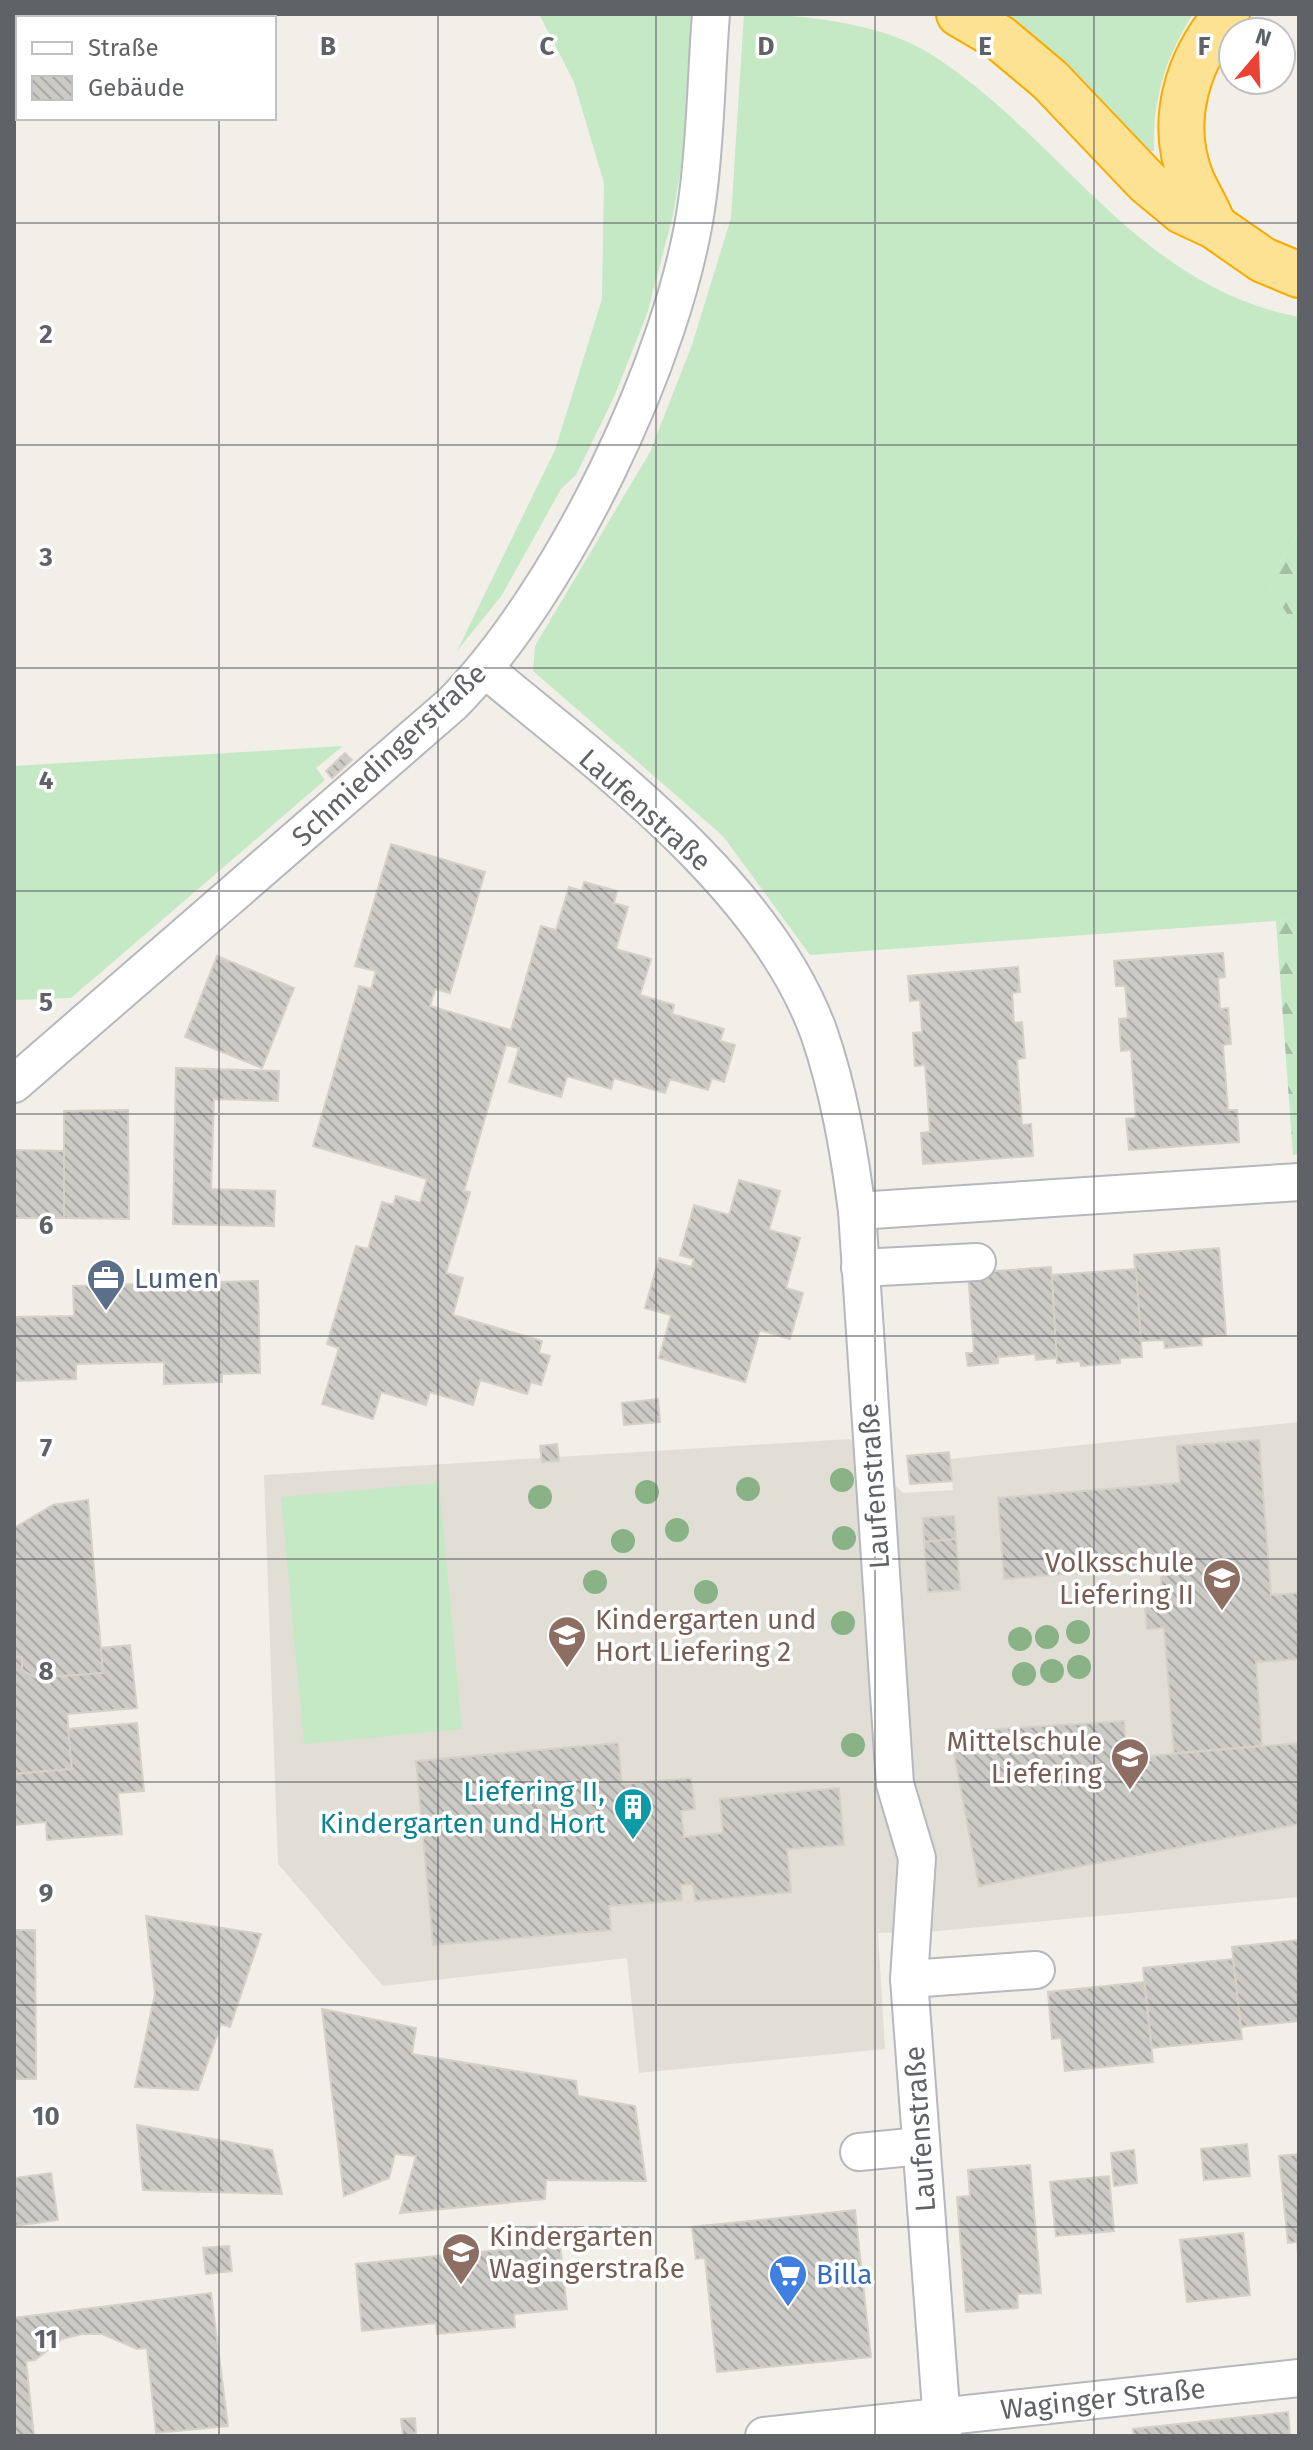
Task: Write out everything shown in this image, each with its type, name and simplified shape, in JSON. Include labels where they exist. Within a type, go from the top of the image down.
[{"type":"highway","points":[[959,14],[1000,38],[1050,80],[1147,182],[1182,211],[1214,226],[1263,260],[1299,275]]},
{"type":"highway","points":[[1214,226],[1193,182],[1180,141],[1183,99],[1192,68],[1209,35],[1227,14]]},
{"type":"street","name":"Schmiedingerstraße","points":[[14,1084],[347,798],[486,670],[558,561],[623,439],[671,314],[697,203],[711,14]]},
{"type":"street","name":"Laufenstraße","points":[[486,670],[688,842],[748,912],[789,973],[818,1031],[848,1141],[857,1211],[895,1784],[917,1858],[909,1979],[941,2426]]},
{"type":"street","points":[[857,1211],[1299,1182]]},
{"type":"street","points":[[860,1268],[977,1262]]},
{"type":"street","points":[[909,1979],[1036,1970]]},
{"type":"street","points":[[859,2152],[921,2146]]},
{"type":"street","name":"Waginger Straße","points":[[764,2436],[941,2426],[1299,2378]]},
{"type":"shaded area","name":"Kindergarten und Hort Liefering 2","points":[[1299,1422],[1299,1897],[928,1932],[878,1933],[885,2049],[639,2073],[627,1958],[383,1986],[278,1864],[264,1475],[850,1439],[903,1493],[953,1490],[950,1459]]},
{"type":"green space","points":[[539,14],[698,14],[692,102],[673,215],[647,314],[614,397],[576,475],[561,489],[502,595],[457,651],[555,450],[602,299],[604,183],[574,82]]},
{"type":"green space","points":[[744,14],[789,16],[863,27],[908,42],[927,52],[974,86],[1018,124],[1144,241],[1190,274],[1241,300],[1299,317],[1299,531],[1268,584],[1299,633],[1299,912],[1276,921],[810,955],[723,836],[533,671],[535,646],[650,452],[692,345],[731,218]]},
{"type":"green space","points":[[994,14],[1193,14],[1175,46],[1158,97],[1154,151],[1148,151]]},
{"type":"green space","points":[[1299,531],[1299,633],[1268,584]]},
{"type":"green space","points":[[343,746],[316,768],[325,780],[71,998],[14,1000],[14,766]]},
{"type":"green space","points":[[1299,912],[1299,1154],[1293,1155],[1276,921]]},
{"type":"green space","points":[[439,1483],[462,1729],[304,1744],[281,1497]]},
{"type":"building","points":[[345,753],[352,760],[332,778],[326,771]]},
{"type":"building","points":[[391,844],[485,872],[450,993],[435,989],[430,1006],[511,1030],[541,926],[556,930],[569,887],[582,891],[584,882],[617,891],[614,903],[628,907],[616,949],[651,959],[640,995],[674,1005],[672,1014],[724,1029],[720,1041],[735,1045],[724,1082],[712,1078],[708,1090],[670,1079],[665,1093],[614,1078],[611,1089],[567,1076],[561,1097],[509,1082],[519,1048],[506,1045],[464,1191],[470,1192],[446,1273],[463,1278],[453,1315],[542,1341],[539,1353],[550,1356],[541,1385],[531,1382],[527,1394],[480,1380],[473,1405],[430,1392],[426,1405],[381,1392],[373,1419],[322,1404],[339,1348],[327,1344],[356,1246],[368,1249],[382,1202],[393,1205],[396,1196],[420,1203],[427,1179],[313,1146],[359,986],[371,989],[376,971],[355,966]]},
{"type":"building","points":[[1223,953],[1225,977],[1218,978],[1220,1009],[1228,1008],[1231,1044],[1223,1045],[1228,1110],[1237,1110],[1239,1142],[1129,1150],[1126,1119],[1136,1118],[1131,1050],[1121,1051],[1119,1019],[1128,1018],[1125,986],[1116,986],[1114,961]]},
{"type":"building","points":[[217,956],[294,988],[262,1068],[185,1037]]},
{"type":"building","points":[[1018,967],[1020,992],[1012,993],[1014,1023],[1022,1022],[1025,1058],[1017,1059],[1022,1125],[1031,1124],[1033,1156],[923,1164],[921,1133],[930,1132],[925,1065],[915,1066],[913,1033],[922,1032],[920,1000],[910,1001],[908,976]]},
{"type":"building","points":[[176,1068],[279,1071],[278,1101],[214,1099],[211,1189],[275,1191],[274,1226],[173,1224]]},
{"type":"building","points":[[128,1110],[129,1219],[64,1218],[64,1111]]},
{"type":"building","points":[[14,1150],[64,1151],[64,1218],[14,1218]]},
{"type":"building","points":[[739,1180],[780,1191],[769,1230],[800,1238],[786,1288],[803,1293],[790,1339],[760,1330],[745,1382],[659,1358],[671,1315],[645,1308],[659,1258],[692,1267],[694,1259],[680,1255],[694,1205],[729,1215]]},
{"type":"building","points":[[1219,1248],[1226,1335],[1201,1337],[1202,1345],[1165,1348],[1164,1340],[1141,1341],[1134,1255]]},
{"type":"building","points":[[1051,1267],[1057,1358],[1036,1360],[1035,1354],[998,1357],[998,1363],[968,1366],[966,1353],[974,1353],[968,1273]]},
{"type":"building","points":[[1136,1269],[1142,1357],[1120,1358],[1120,1363],[1081,1366],[1080,1361],[1057,1363],[1052,1275]]},
{"type":"building","points":[[258,1281],[260,1373],[222,1374],[222,1382],[164,1384],[164,1362],[76,1364],[76,1379],[14,1381],[14,1317],[74,1316],[73,1286]]},
{"type":"building","points":[[658,1399],[660,1422],[624,1425],[622,1403]]},
{"type":"building","name":"Volksschule Liefering II","points":[[1259,1440],[1271,1595],[1299,1593],[1299,1659],[1256,1662],[1262,1746],[1174,1753],[1164,1628],[1147,1629],[1144,1596],[1162,1594],[1160,1567],[1004,1579],[998,1498],[1180,1483],[1177,1446]]},
{"type":"building","points":[[557,1444],[559,1461],[542,1462],[540,1446]]},
{"type":"building","points":[[949,1452],[952,1481],[910,1484],[907,1456]]},
{"type":"building","points":[[88,1500],[103,1673],[36,1678],[22,1670],[22,1657],[14,1657],[14,1528],[53,1505]]},
{"type":"building","points":[[954,1516],[956,1539],[924,1542],[923,1518]]},
{"type":"building","points":[[956,1539],[960,1590],[928,1592],[924,1542]]},
{"type":"building","points":[[130,1645],[137,1708],[67,1714],[72,1769],[15,1774],[14,1657],[22,1657],[22,1670],[36,1678],[103,1673],[101,1648]]},
{"type":"building","name":"Mittelschule Liefering","points":[[1124,1721],[1127,1758],[1299,1743],[1299,1824],[979,1886],[950,1732]]},
{"type":"building","points":[[137,1723],[144,1791],[118,1793],[122,1834],[47,1840],[46,1822],[14,1825],[14,1774],[72,1769],[68,1729]]},
{"type":"building","name":"Liefering II, Kindergarten und Hort","points":[[618,1743],[622,1784],[691,1778],[695,1809],[681,1811],[684,1837],[723,1833],[720,1799],[839,1788],[844,1845],[787,1849],[791,1892],[695,1901],[693,1884],[681,1885],[682,1900],[609,1906],[611,1930],[433,1945],[416,1761]]},
{"type":"building","points":[[146,1916],[261,1934],[230,2027],[221,2024],[198,2090],[135,2087],[155,1994]]},
{"type":"building","points":[[14,1930],[35,1930],[36,2079],[14,2079]]},
{"type":"building","points":[[1299,1940],[1299,2021],[1241,2027],[1232,1947]]},
{"type":"building","points":[[1233,1959],[1242,2039],[1152,2048],[1143,1968]]},
{"type":"building","points":[[1144,1982],[1153,2062],[1065,2071],[1061,2038],[1052,2039],[1048,1992]]},
{"type":"building","points":[[322,2009],[416,2028],[412,2054],[576,2081],[578,2096],[635,2106],[646,2181],[546,2180],[545,2199],[400,2213],[416,2156],[395,2154],[389,2178],[344,2196]]},
{"type":"building","points":[[137,2125],[272,2150],[282,2194],[143,2190]]},
{"type":"building","points":[[1247,2144],[1250,2176],[1204,2180],[1201,2149]]},
{"type":"building","points":[[1134,2150],[1137,2183],[1114,2186],[1111,2153]]},
{"type":"building","points":[[1299,2154],[1299,2263],[1297,2242],[1288,2243],[1279,2156]]},
{"type":"building","points":[[1030,2165],[1041,2293],[1017,2294],[1018,2308],[966,2312],[957,2197],[970,2196],[968,2170]]},
{"type":"building","points":[[51,2173],[58,2220],[14,2226],[14,2178]]},
{"type":"building","points":[[1109,2176],[1114,2231],[1056,2236],[1050,2182]]},
{"type":"building","name":"Billa","points":[[855,2210],[871,2357],[717,2372],[705,2258],[696,2259],[692,2227]]},
{"type":"building","points":[[1243,2233],[1250,2295],[1187,2302],[1180,2240]]},
{"type":"building","name":"Kindergarten Wagingerstraße","points":[[560,2244],[567,2309],[514,2314],[515,2327],[437,2334],[436,2323],[362,2331],[356,2264]]},
{"type":"building","points":[[229,2246],[232,2271],[206,2274],[203,2248]]},
{"type":"building","points":[[211,2293],[228,2426],[156,2433],[147,2348],[137,2349],[102,2334],[82,2334],[62,2339],[35,2360],[26,2361],[34,2436],[14,2436],[14,2318]]},
{"type":"building","points":[[1288,2412],[1290,2436],[1134,2436],[1133,2429]]},
{"type":"building","points":[[415,2418],[416,2435],[403,2436],[401,2419]]},
{"type":"place","name":"Lumen","points":[[106,1312]]},
{"type":"place","name":"Volksschule Liefering II","points":[[1222,1612]]},
{"type":"place","name":"Kindergarten und Hort Liefering 2","points":[[567,1669]]},
{"type":"place","name":"Mittelschule Liefering","points":[[1130,1791]]},
{"type":"place","name":"Liefering II, Kindergarten und Hort","points":[[633,1841]]},
{"type":"place","name":"Kindergarten Wagingerstraße","points":[[461,2286]]},
{"type":"place","name":"Billa","points":[[788,2308]]}]
